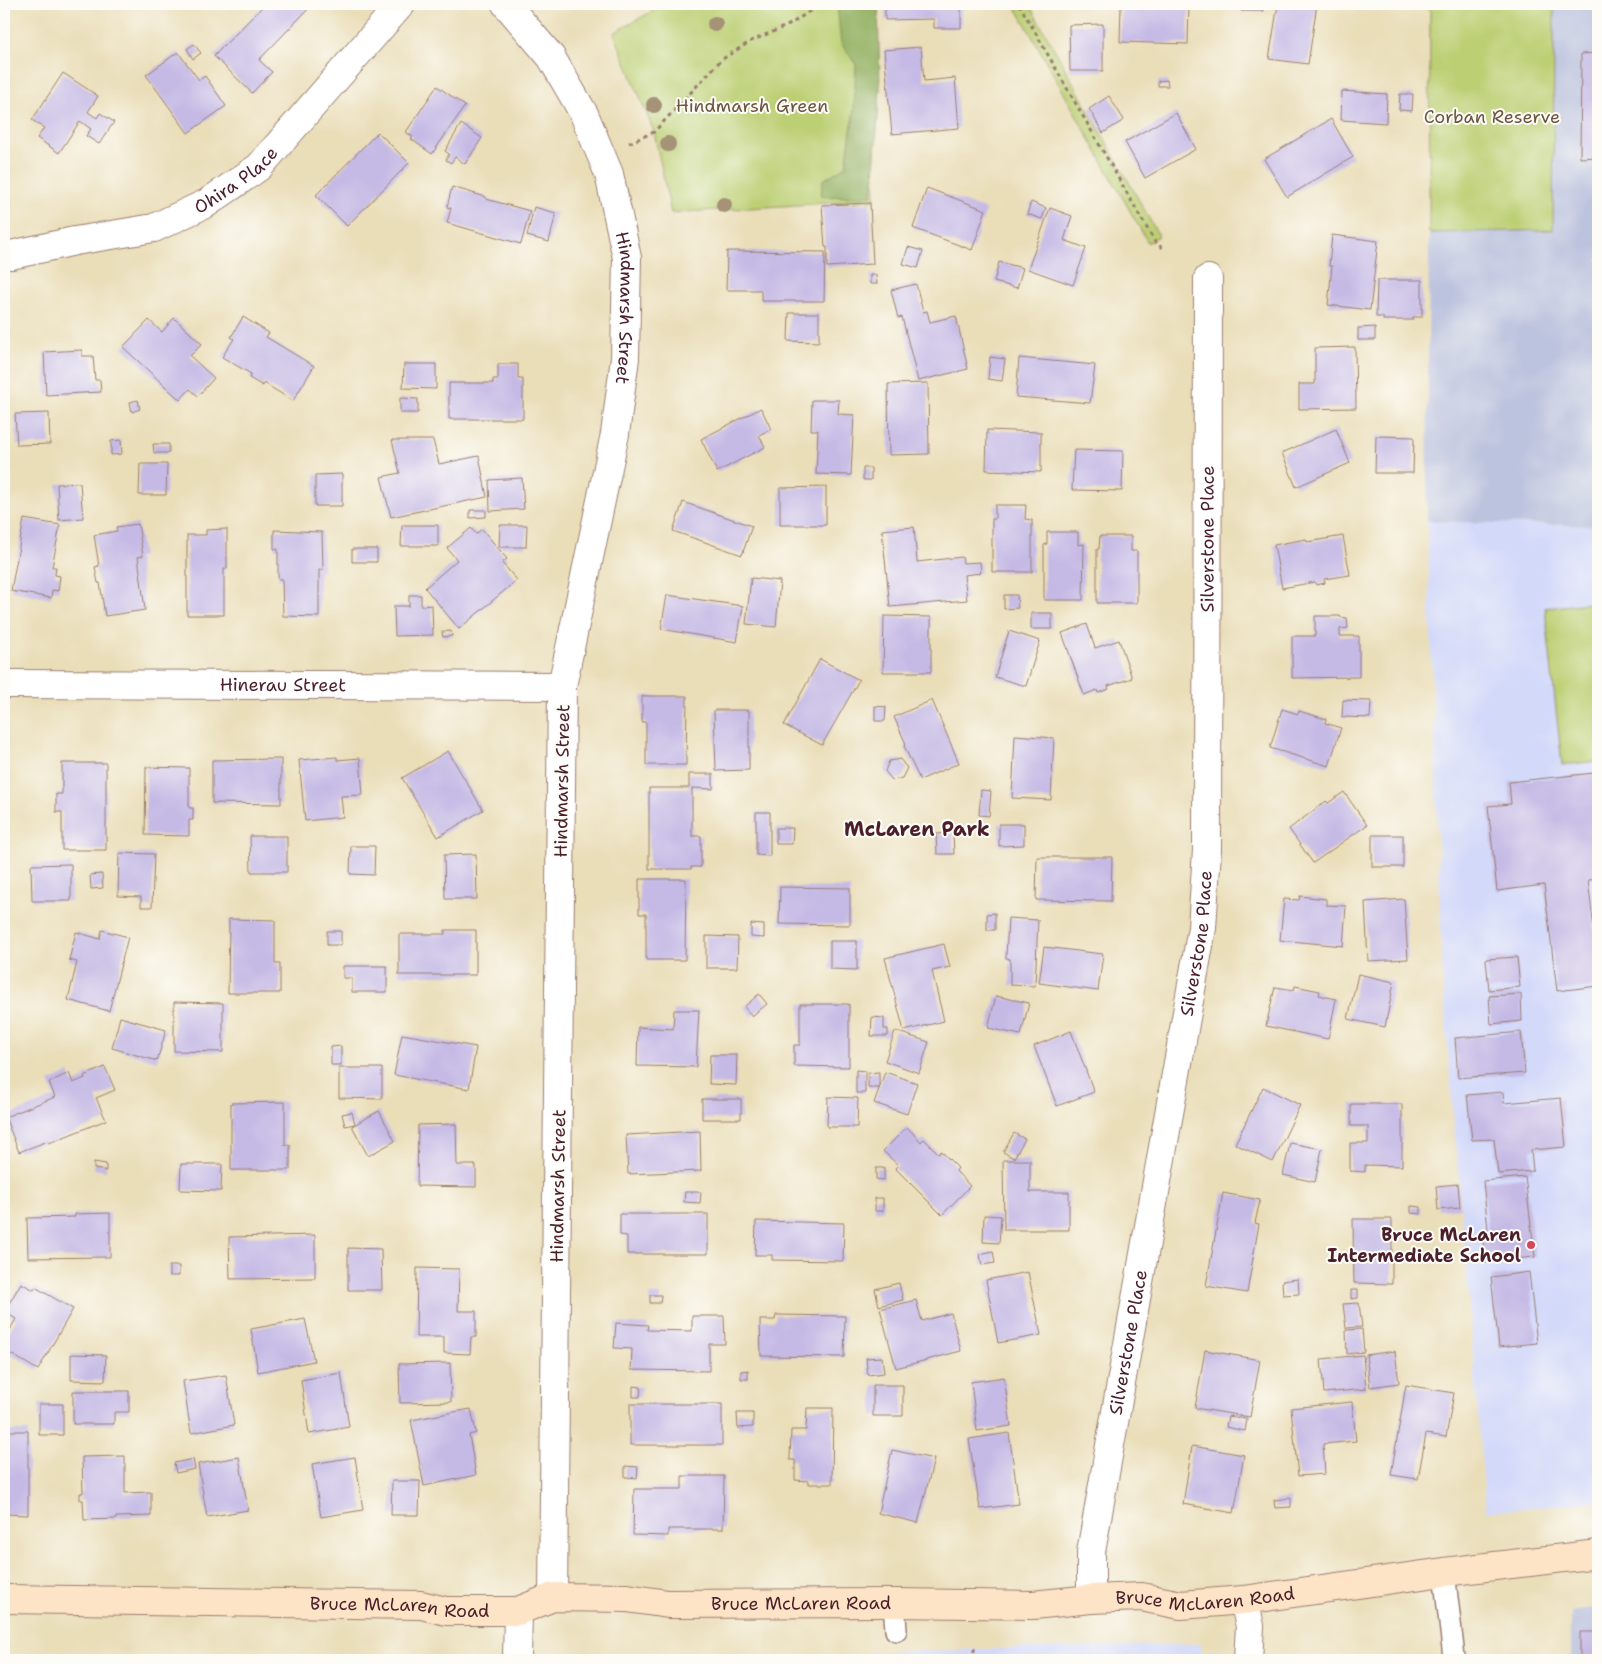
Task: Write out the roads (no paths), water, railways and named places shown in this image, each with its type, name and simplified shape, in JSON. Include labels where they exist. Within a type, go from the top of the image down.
[{"type":"main road","name":"Bruce McLaren Road","points":[[4,1599],[422,1605],[446,1611],[518,1611],[553,1597],[627,1598],[668,1604],[894,1603],[1033,1605],[1090,1599],[1141,1597],[1181,1605],[1244,1600],[1444,1572],[1598,1554]]},
{"type":"street","name":"Ohira Place","points":[[10,255],[75,241],[154,228],[207,203],[259,167],[401,4]]},
{"type":"street","name":"Hindmarsh Street","points":[[506,4],[551,57],[584,114],[609,174],[627,258],[625,358],[615,434],[562,686],[553,1597]]},
{"type":"street","name":"Silverstone Place","points":[[1090,1599],[1091,1552],[1202,928],[1207,850],[1208,279]]},
{"type":"street","name":"Hinerau Street","points":[[4,684],[562,686]]},
{"type":"street","points":[[1244,1600],[1250,1626],[1248,1660]]},
{"type":"street","points":[[517,1660],[518,1611]]},
{"type":"lane","points":[[1444,1572],[1454,1657]]},
{"type":"lane","points":[[894,1603],[896,1630]]},
{"type":"place","name":"Bruce McLaren Intermediate School","points":[[1531,1245]]},
{"type":"district","name":"McLaren Park","points":[[917,829]]},
{"type":"park label","name":"Hindmarsh Green","points":[[752,106]]},
{"type":"park label","name":"Corban Reserve","points":[[1492,117]]}]
